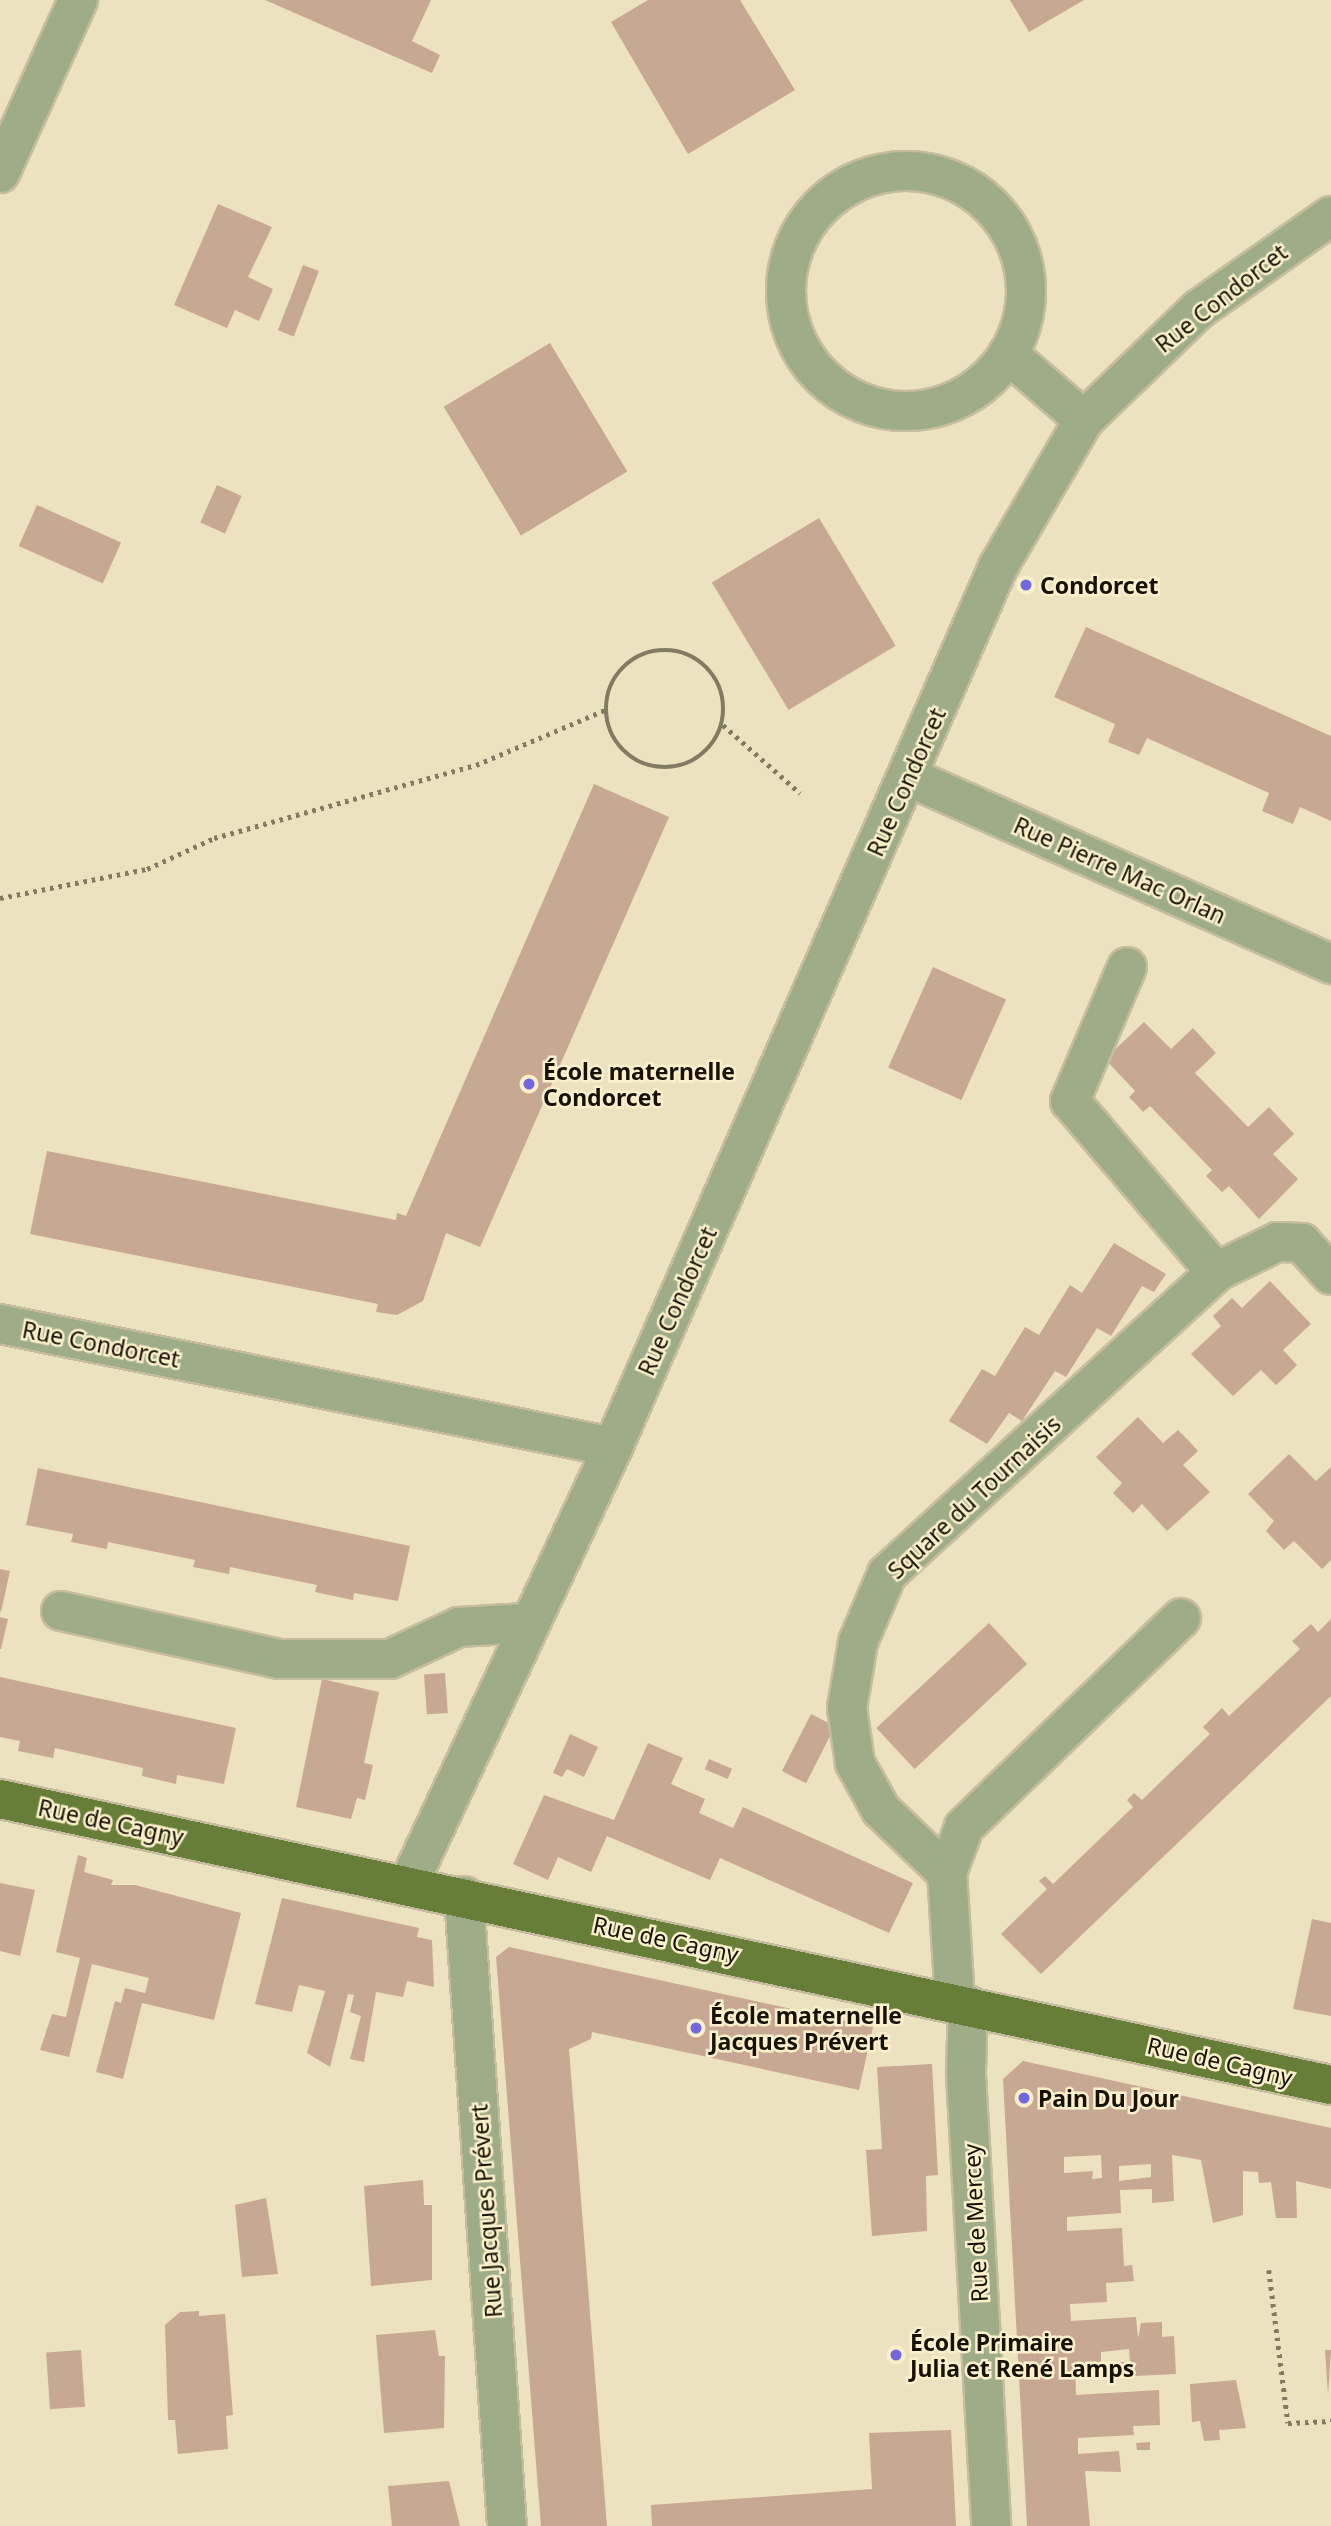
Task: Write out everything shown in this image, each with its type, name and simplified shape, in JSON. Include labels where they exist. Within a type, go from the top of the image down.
[{"type":"main road","name":"Rue de Cagny","points":[[0,1799],[962,2003],[1331,2085]]},
{"type":"street","points":[[0,173],[78,0]]},
{"type":"street","points":[[912,170],[947,177],[978,194],[1003,219],[1020,251],[1027,286],[1023,321],[1008,354],[965,396],[937,408],[876,408],[848,397],[804,356],[791,329],[785,299],[796,240],[816,210],[844,187],[877,174],[912,170]]},
{"type":"street","name":"Rue Condorcet","points":[[408,1885],[526,1623],[613,1447],[909,777],[998,567],[1084,420],[1199,309],[1331,216]]},
{"type":"street","points":[[1008,354],[1084,420]]},
{"type":"street","name":"Rue Pierre Mac Orlan","points":[[909,777],[1331,964]]},
{"type":"street","points":[[1127,967],[1070,1101],[1216,1272]]},
{"type":"street","name":"Square du Tournaisis","points":[[947,1873],[881,1810],[855,1763],[847,1708],[858,1642],[887,1574],[1216,1272],[1277,1242],[1302,1243],[1331,1275]]},
{"type":"street","name":"Rue Condorcet","points":[[0,1324],[613,1447]]},
{"type":"street","points":[[61,1611],[279,1659],[390,1660],[458,1627],[526,1623]]},
{"type":"street","points":[[962,2003],[947,1873],[964,1827],[1181,1618]]},
{"type":"street","name":"Rue Jacques Prévert","points":[[464,1896],[507,2526]]},
{"type":"street","name":"Rue de Mercey","points":[[962,2003],[991,2526]]},
{"type":"path","points":[[673,650],[692,655],[714,676],[725,705],[723,725],[702,756],[667,769],[648,766],[618,745],[605,710],[618,672],[633,658],[673,650]]},
{"type":"path","points":[[0,898],[147,869],[214,838],[476,765],[605,710]]},
{"type":"path","points":[[723,725],[800,793]]},
{"type":"path","points":[[1269,2270],[1288,2423],[1331,2421]]},
{"type":"building","points":[[265,0],[431,0],[412,41],[440,55],[432,73]]},
{"type":"building","points":[[648,0],[740,0],[795,90],[688,154],[611,22]]},
{"type":"building","points":[[1010,0],[1084,0],[1029,32]]},
{"type":"building","points":[[218,204],[272,227],[248,277],[273,289],[259,321],[235,310],[227,328],[174,305]]},
{"type":"building","points":[[303,265],[319,271],[294,336],[278,330]]},
{"type":"building","points":[[550,343],[627,472],[521,535],[444,407]]},
{"type":"building","points":[[217,485],[242,496],[225,533],[200,522]]},
{"type":"building","points":[[37,505],[121,542],[103,584],[19,546]]},
{"type":"building","points":[[819,518],[896,646],[789,710],[712,582]]},
{"type":"building","points":[[1086,627],[1331,736],[1331,821],[1300,807],[1293,824],[1262,811],[1269,793],[1147,738],[1139,755],[1108,742],[1115,724],[1054,697]]},
{"type":"building","points":[[594,784],[669,817],[480,1247],[446,1233],[423,1301],[397,1315],[376,1312],[378,1304],[30,1234],[47,1151],[396,1220],[397,1213],[406,1216]]},
{"type":"building","points":[[933,967],[1006,1000],[961,1100],[888,1067]]},
{"type":"building","points":[[1144,1022],[1171,1049],[1193,1028],[1216,1053],[1195,1073],[1248,1127],[1269,1107],[1294,1134],[1273,1154],[1298,1179],[1259,1219],[1229,1186],[1222,1192],[1206,1176],[1212,1170],[1150,1106],[1143,1112],[1129,1097],[1135,1091],[1105,1059]]},
{"type":"building","points":[[1114,1243],[1166,1274],[1154,1292],[1142,1286],[1111,1336],[1097,1328],[1066,1377],[1055,1371],[1022,1421],[1009,1413],[987,1444],[949,1421],[982,1369],[995,1376],[1025,1327],[1039,1335],[1070,1285],[1082,1293]]},
{"type":"building","points":[[1270,1281],[1311,1324],[1283,1350],[1297,1365],[1286,1376],[1276,1385],[1261,1370],[1233,1396],[1191,1354],[1221,1326],[1213,1316],[1232,1298],[1242,1308]]},
{"type":"building","points":[[1138,1417],[1163,1443],[1178,1430],[1188,1440],[1198,1451],[1183,1465],[1210,1492],[1167,1531],[1142,1504],[1133,1513],[1113,1493],[1122,1483],[1096,1457]]},
{"type":"building","points":[[1289,1454],[1316,1481],[1331,1467],[1331,1560],[1322,1569],[1294,1541],[1284,1550],[1266,1531],[1274,1521],[1248,1494]]},
{"type":"building","points":[[38,1468],[410,1546],[398,1601],[354,1593],[353,1600],[315,1592],[317,1585],[230,1567],[229,1574],[193,1567],[195,1560],[108,1542],[107,1549],[71,1542],[73,1534],[26,1525]]},
{"type":"building","points":[[0,1569],[10,1571],[1,1612],[0,1611]]},
{"type":"building","points":[[0,1617],[8,1619],[1,1649],[0,1649]]},
{"type":"building","points":[[1331,1619],[1331,1696],[1041,1974],[1001,1934],[1047,1889],[1039,1881],[1045,1876],[1053,1884],[1133,1807],[1127,1800],[1134,1793],[1142,1800],[1210,1734],[1203,1727],[1222,1708],[1229,1716],[1300,1649],[1292,1641],[1311,1624],[1318,1632]]},
{"type":"building","points":[[989,1623],[1027,1664],[915,1769],[876,1728]]},
{"type":"building","points":[[445,1673],[448,1713],[427,1714],[424,1674]]},
{"type":"building","points":[[0,1677],[236,1728],[224,1784],[177,1775],[176,1784],[142,1776],[143,1768],[55,1748],[53,1758],[18,1751],[20,1741],[0,1737]]},
{"type":"building","points":[[322,1679],[379,1692],[364,1763],[373,1765],[365,1800],[357,1798],[351,1819],[296,1807]]},
{"type":"building","points":[[811,1714],[835,1726],[806,1783],[782,1771]]},
{"type":"building","points":[[570,1734],[598,1747],[584,1777],[567,1769],[562,1777],[553,1773]]},
{"type":"building","points":[[648,1743],[683,1758],[671,1784],[705,1799],[699,1813],[733,1828],[743,1807],[913,1883],[889,1933],[720,1858],[710,1880],[607,1836],[591,1872],[558,1857],[548,1880],[513,1864],[544,1795],[614,1820]]},
{"type":"building","points":[[709,1759],[732,1769],[728,1779],[705,1769]]},
{"type":"building","points":[[78,1855],[87,1858],[84,1872],[113,1880],[111,1885],[135,1885],[241,1913],[214,2020],[142,2003],[123,2079],[96,2072],[115,2001],[121,2003],[125,1988],[145,1993],[149,1978],[92,1964],[69,2057],[40,2050],[52,2014],[66,2017],[80,1958],[56,1952]]},
{"type":"building","points":[[0,1883],[35,1890],[20,1956],[0,1951]]},
{"type":"building","points":[[282,1898],[419,1928],[417,1937],[432,1940],[434,1987],[407,1981],[403,1997],[376,1992],[364,2062],[350,2059],[361,2016],[350,2012],[354,1995],[348,1994],[330,2067],[307,2053],[325,1991],[299,1985],[292,2012],[255,2004]]},
{"type":"building","points":[[1312,1919],[1331,1923],[1331,2016],[1293,2009]]},
{"type":"building","points":[[509,1947],[873,2027],[859,2090],[592,2032],[591,2039],[569,2049],[607,2526],[541,2526],[496,1957]]},
{"type":"building","points":[[1023,2061],[1331,2128],[1331,2189],[1296,2181],[1297,2218],[1276,2218],[1271,2182],[1259,2183],[1258,2172],[1243,2171],[1243,2215],[1213,2223],[1201,2160],[1172,2155],[1174,2201],[1152,2203],[1152,2189],[1120,2190],[1121,2213],[1067,2217],[1067,2231],[1122,2228],[1124,2266],[1132,2265],[1134,2281],[1106,2283],[1107,2302],[1070,2304],[1071,2321],[1136,2317],[1138,2338],[1141,2323],[1162,2322],[1162,2337],[1174,2336],[1176,2374],[1114,2377],[1113,2362],[1130,2362],[1129,2349],[1101,2352],[1101,2363],[1075,2365],[1076,2395],[1159,2390],[1160,2425],[1133,2426],[1134,2435],[1078,2438],[1078,2454],[1119,2451],[1121,2472],[1085,2471],[1090,2526],[1027,2526],[1003,2079]],"holes":[[[1101,2155],[1102,2178],[1092,2179],[1093,2171],[1064,2173],[1064,2157]],[[1151,2164],[1151,2177],[1119,2181],[1119,2166]]]},
{"type":"building","points":[[932,2064],[938,2175],[926,2176],[927,2231],[872,2236],[866,2150],[882,2149],[877,2067]]},
{"type":"building","points":[[423,2180],[424,2205],[432,2205],[432,2280],[371,2286],[364,2186]]},
{"type":"building","points":[[266,2198],[278,2274],[242,2277],[235,2205]]},
{"type":"building","points":[[199,2311],[199,2316],[225,2314],[233,2415],[226,2416],[228,2449],[178,2454],[175,2420],[168,2420],[165,2325],[180,2312]]},
{"type":"building","points":[[435,2330],[439,2356],[445,2356],[444,2428],[384,2433],[376,2335]]},
{"type":"building","points":[[81,2350],[85,2407],[50,2409],[46,2352]]},
{"type":"building","points":[[1325,2350],[1331,2350],[1328,2395]]},
{"type":"building","points":[[1236,2380],[1246,2428],[1219,2430],[1220,2440],[1204,2441],[1200,2421],[1192,2422],[1190,2384]]},
{"type":"building","points":[[951,2430],[956,2526],[652,2526],[651,2505],[872,2489],[869,2433]]},
{"type":"building","points":[[1150,2442],[1150,2450],[1137,2450],[1136,2443]]},
{"type":"building","points":[[449,2481],[460,2526],[392,2526],[388,2486]]},
{"type":"place","name":"Condorcet","points":[[1026,585]]},
{"type":"place","name":"École maternelle Condorcet","points":[[529,1084]]},
{"type":"place","name":"École maternelle Jacques Prévert","points":[[696,2028]]},
{"type":"place","name":"Pain Du Jour","points":[[1024,2098]]},
{"type":"place","name":"École Primaire Julia et René Lamps","points":[[896,2355]]}]
